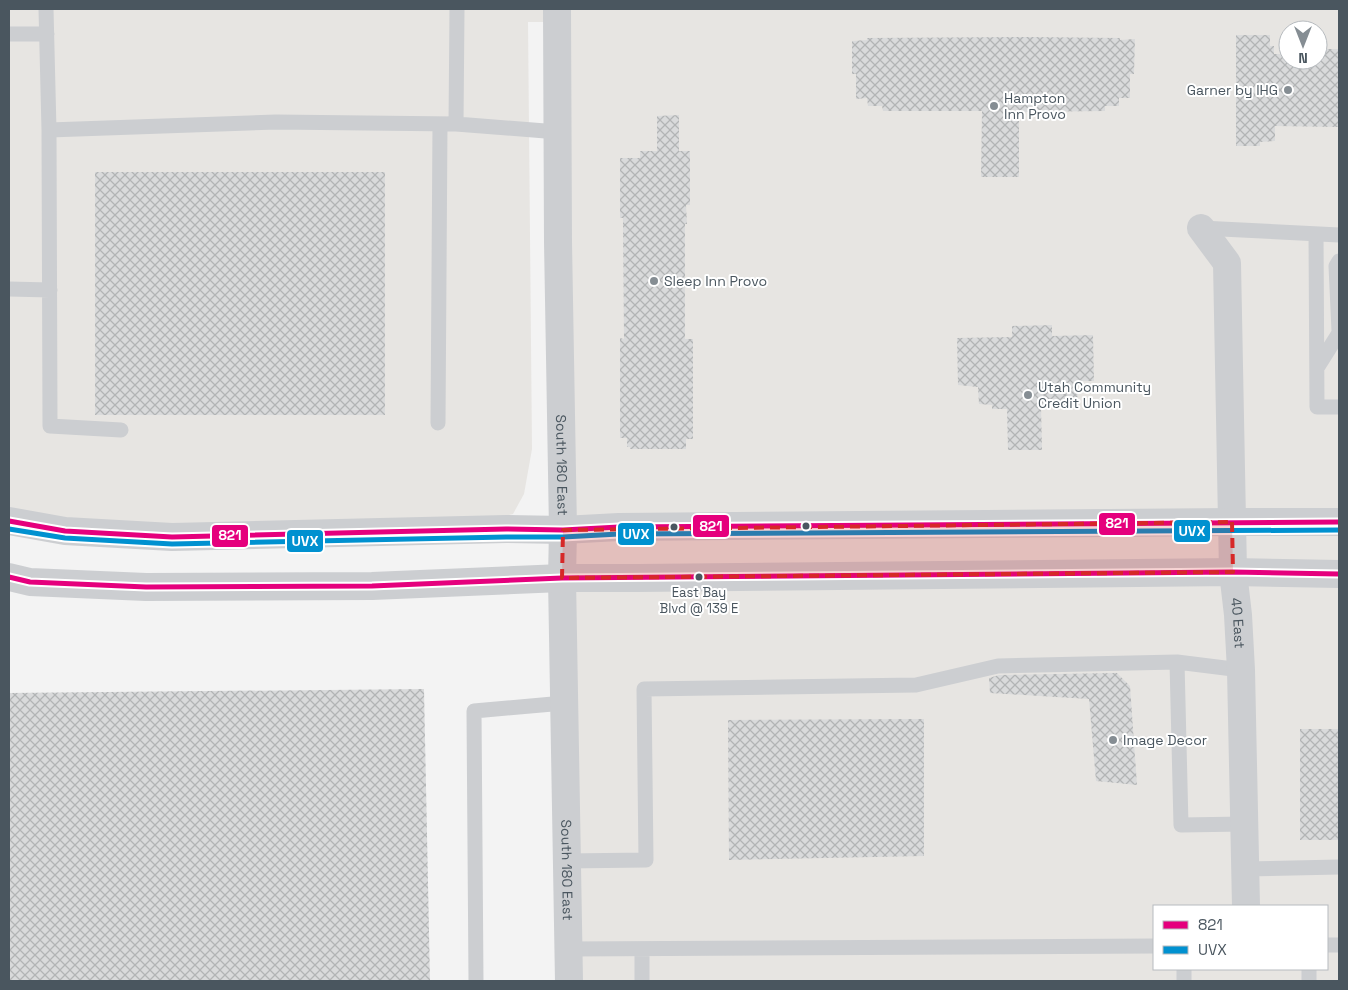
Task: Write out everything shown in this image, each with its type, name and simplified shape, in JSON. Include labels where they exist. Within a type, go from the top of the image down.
[{"type":"street","name":"South 180 East","points":[[557,9],[562,578],[569,981]]},
{"type":"street","name":"40 East","points":[[1201,228],[1228,264],[1233,572],[1238,615],[1246,905]]},
{"type":"street","points":[[9,521],[66,531],[172,537],[562,530],[619,527],[1339,522]]},
{"type":"street","points":[[9,577],[30,582],[146,587],[372,586],[562,578],[1233,572],[1339,574]]},
{"type":"lane","points":[[46,9],[49,130],[50,426],[121,430]]},
{"type":"lane","points":[[456,124],[457,9]]},
{"type":"lane","points":[[9,34],[47,34]]},
{"type":"lane","points":[[49,130],[276,122],[456,124],[558,132]]},
{"type":"lane","points":[[438,422],[440,124]]},
{"type":"lane","points":[[1201,228],[1339,234]]},
{"type":"lane","points":[[1316,234],[1317,407],[1339,407]]},
{"type":"lane","points":[[1317,368],[1339,332],[1336,266],[1339,261]]},
{"type":"lane","points":[[9,289],[50,290]]},
{"type":"lane","points":[[1177,662],[1181,825],[1244,824]]},
{"type":"lane","points":[[566,861],[646,860],[644,689],[916,685],[998,666],[1177,662],[1240,670]]},
{"type":"lane","points":[[476,981],[474,711],[564,703]]},
{"type":"lane","points":[[1244,869],[1339,867]]},
{"type":"lane","points":[[568,950],[1153,946]]},
{"type":"lane","points":[[642,949],[642,981]]},
{"type":"highlighted area","points":[[1232,522],[1233,572],[562,578],[563,530]]},
{"type":"shaded area","points":[[9,9],[1339,9],[1339,981],[568,981],[557,22],[528,22],[532,449],[524,494],[513,514],[483,522],[85,527],[9,514]]},
{"type":"building","name":"Garner by IHG","points":[[1236,35],[1270,35],[1270,46],[1274,46],[1274,54],[1278,54],[1278,70],[1328,70],[1328,49],[1339,49],[1339,127],[1275,126],[1275,141],[1260,142],[1260,146],[1236,146]]},
{"type":"building","name":"Hampton Inn Provo","points":[[1030,37],[1135,39],[1134,74],[1130,74],[1130,98],[1119,98],[1119,106],[1105,106],[1105,111],[1019,112],[1019,177],[981,177],[982,111],[883,111],[882,106],[868,106],[867,98],[856,99],[856,74],[852,74],[852,41],[867,40],[867,38]]},
{"type":"building","name":"Sleep Inn Provo","points":[[679,115],[679,151],[690,151],[690,205],[686,205],[687,224],[685,224],[685,339],[693,339],[693,439],[686,439],[686,449],[630,449],[630,447],[627,447],[627,438],[620,438],[620,338],[624,339],[623,218],[620,218],[620,158],[640,158],[640,151],[657,151],[657,116]]},
{"type":"building","points":[[95,172],[385,172],[385,415],[95,415]]},
{"type":"building","name":"Utah Community Credit Union","points":[[1052,325],[1052,336],[1093,335],[1094,381],[1077,381],[1078,406],[1041,407],[1042,450],[1008,450],[1007,409],[992,409],[992,405],[979,404],[978,387],[958,385],[957,338],[1012,337],[1012,326]]},
{"type":"building","name":"Image Decor","points":[[1117,673],[1130,686],[1137,785],[1096,781],[1089,699],[990,693],[989,678],[999,675]]},
{"type":"building","points":[[424,689],[430,981],[9,981],[9,693]]},
{"type":"building","points":[[924,719],[924,856],[729,860],[728,720]]},
{"type":"building","points":[[1300,729],[1339,729],[1339,840],[1300,840]]},
{"type":"transit line","name":"821","points":[[9,521],[65,531],[172,537],[506,529],[563,530],[619,527],[1339,522]]},
{"type":"transit line","name":"UVX","points":[[9,529],[65,538],[172,544],[563,537],[619,534],[1339,530]]},
{"type":"transit line","name":"821","points":[[9,577],[30,582],[146,587],[372,586],[562,578],[1233,572],[1339,574]]},
{"type":"place","name":"Garner by IHG","points":[[1288,90]]},
{"type":"place","name":"Hampton Inn Provo","points":[[994,106]]},
{"type":"place","name":"Sleep Inn Provo","points":[[654,281]]},
{"type":"place","name":"Utah Community Credit Union","points":[[1028,395]]},
{"type":"place","name":"East Bay Blvd @ 139 E","points":[[699,577]]},
{"type":"place","name":"Image Decor","points":[[1113,740]]}]
